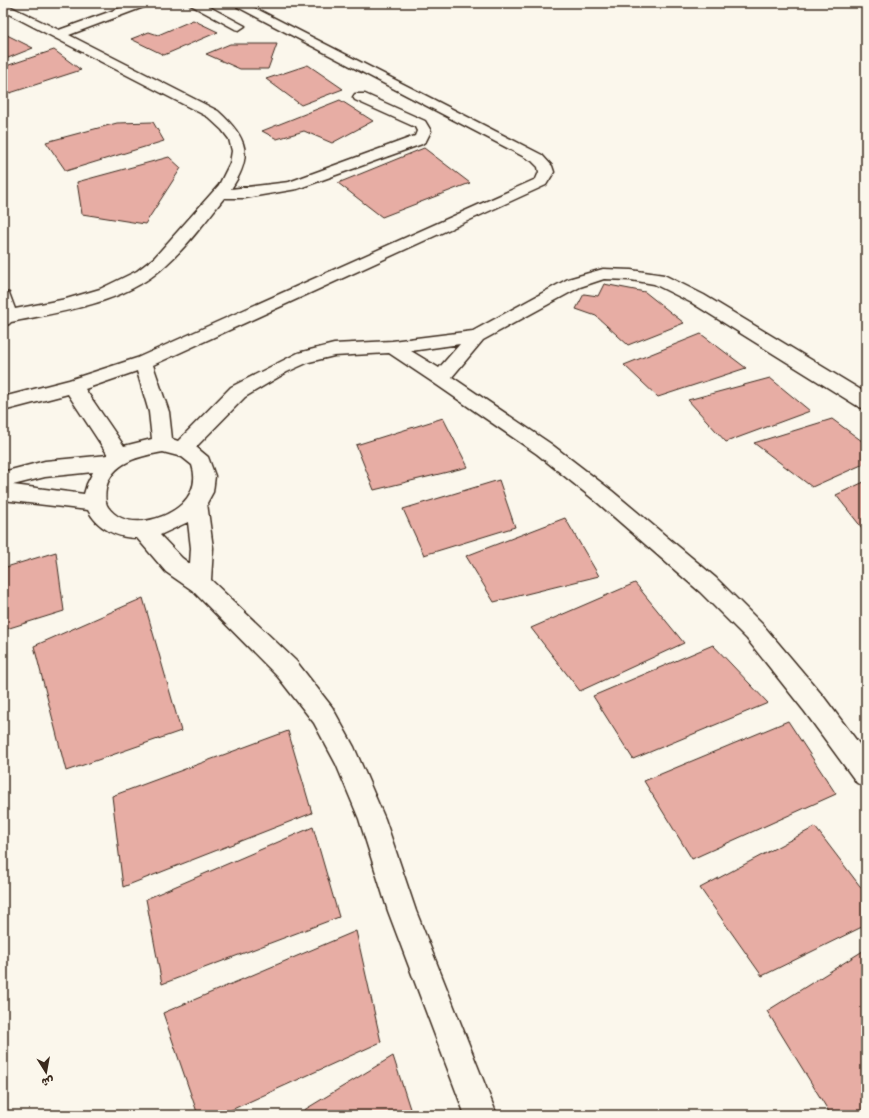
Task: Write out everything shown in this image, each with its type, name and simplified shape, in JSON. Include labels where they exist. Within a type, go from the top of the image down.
[{"type":"street","points":[[60,34],[145,3]]},
{"type":"street","points":[[193,3],[239,26]]},
{"type":"street","points":[[3,404],[73,386],[143,362],[541,182],[547,175],[544,164],[537,158],[236,3]]},
{"type":"street","points":[[3,6],[213,114],[223,122],[237,140],[239,160],[230,183],[160,262],[137,280],[106,294],[90,299],[4,319],[7,303],[3,297]]},
{"type":"street","points":[[220,194],[257,192],[292,186],[417,141],[424,134],[420,124],[360,97]]},
{"type":"street","points":[[441,378],[477,336],[574,283],[603,274],[631,275],[658,280],[698,300],[866,402]]},
{"type":"street","points":[[173,447],[238,392],[304,357],[334,350],[392,347],[477,336]]},
{"type":"street","points":[[392,347],[441,378],[544,449],[605,497],[708,585],[755,632],[814,704],[866,774]]},
{"type":"street","points":[[143,362],[159,412],[173,447]]},
{"type":"street","points":[[73,386],[117,459]]},
{"type":"street","points":[[3,480],[45,470],[117,459],[141,448],[173,447],[197,457],[205,471],[205,486],[197,503],[182,516],[164,526],[143,530],[125,528],[111,523],[100,514],[95,503],[95,489],[101,474],[117,459]]},
{"type":"street","points":[[3,492],[95,503]]},
{"type":"street","points":[[197,503],[202,548],[200,584]]},
{"type":"street","points":[[143,530],[174,565],[200,584],[287,669],[323,715],[345,756],[372,819],[402,911],[481,1115]]},
{"type":"building","points":[[193,20],[218,32],[164,55],[131,39],[149,32],[158,35]]},
{"type":"building","points":[[3,33],[33,48],[3,60]]},
{"type":"building","points":[[230,44],[277,44],[268,69],[240,69],[206,54]]},
{"type":"building","points":[[54,50],[81,70],[10,93],[3,88],[3,67]]},
{"type":"building","points":[[308,65],[343,89],[301,105],[266,79]]},
{"type":"building","points":[[340,100],[373,121],[332,143],[304,131],[277,139],[262,131]]},
{"type":"building","points":[[153,122],[164,141],[66,171],[46,142],[117,123]]},
{"type":"building","points":[[424,148],[470,183],[382,217],[338,183]]},
{"type":"building","points":[[169,157],[181,168],[145,224],[82,214],[77,182]]},
{"type":"building","points":[[604,284],[645,292],[684,323],[628,345],[596,316],[576,309],[584,294],[598,296]]},
{"type":"building","points":[[701,334],[746,368],[658,397],[624,365]]},
{"type":"building","points":[[770,378],[810,411],[726,442],[688,400]]},
{"type":"building","points":[[443,418],[468,467],[374,490],[356,445]]},
{"type":"building","points":[[832,419],[866,444],[866,463],[812,487],[754,443]]},
{"type":"building","points":[[499,480],[515,527],[424,555],[403,509]]},
{"type":"building","points":[[866,481],[866,533],[836,495]]},
{"type":"building","points":[[565,518],[599,576],[494,602],[466,556]]},
{"type":"building","points":[[56,552],[64,611],[3,630],[3,568]]},
{"type":"building","points":[[635,583],[684,643],[580,691],[531,628]]},
{"type":"building","points":[[143,598],[181,731],[66,771],[34,646]]},
{"type":"building","points":[[713,645],[768,703],[633,759],[593,696]]},
{"type":"building","points":[[788,721],[836,794],[692,859],[644,781]]},
{"type":"building","points":[[288,731],[312,813],[123,887],[112,796]]},
{"type":"building","points":[[313,827],[339,917],[162,984],[146,899]]},
{"type":"building","points":[[815,827],[866,894],[866,925],[762,976],[700,888]]},
{"type":"building","points":[[356,931],[381,1042],[220,1115],[198,1115],[163,1013]]},
{"type":"building","points":[[866,949],[866,1107],[855,1115],[831,1115],[767,1011]]},
{"type":"building","points":[[393,1056],[412,1115],[296,1115]]}]
